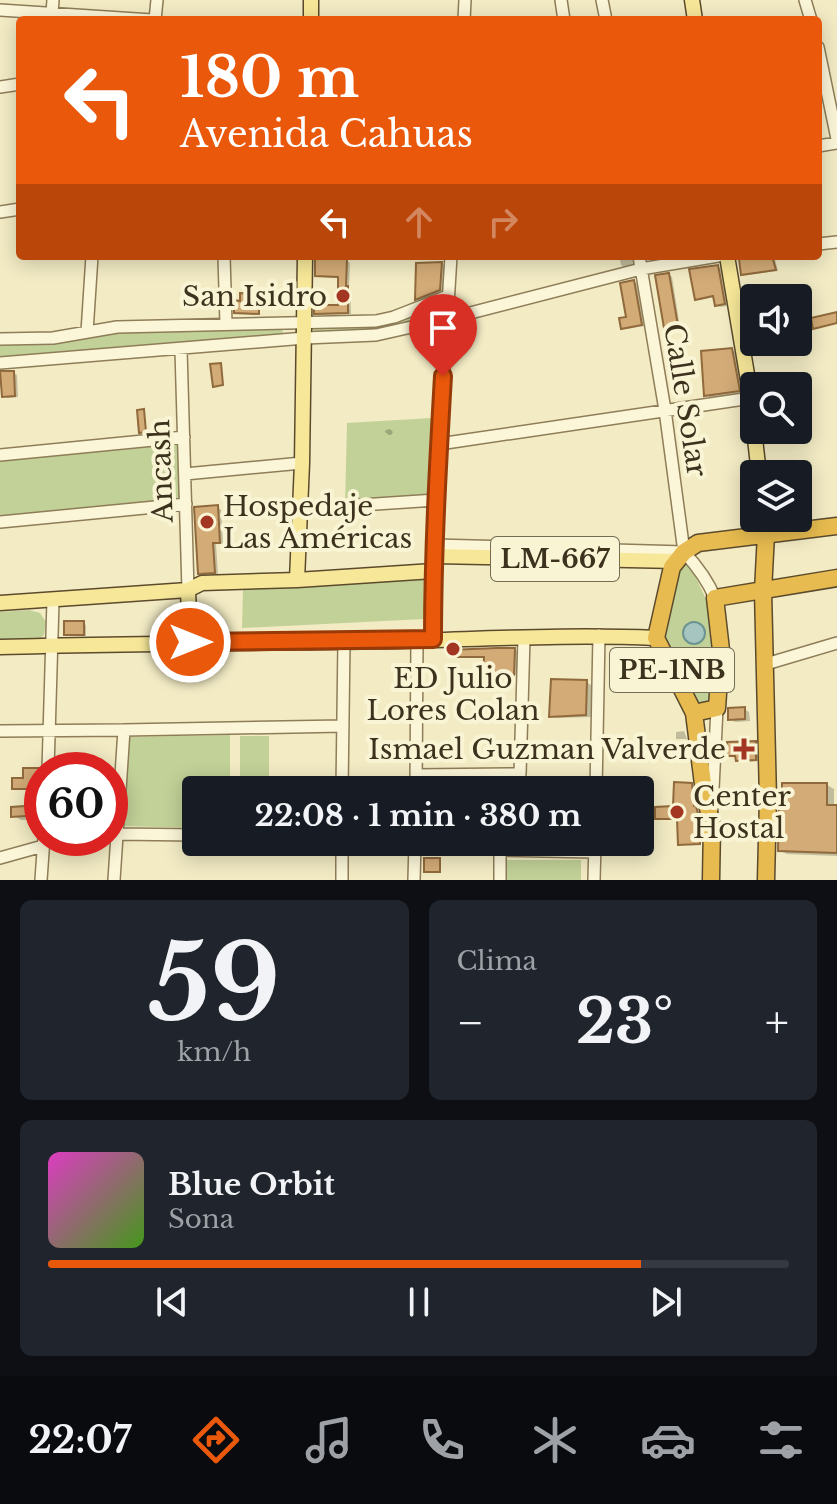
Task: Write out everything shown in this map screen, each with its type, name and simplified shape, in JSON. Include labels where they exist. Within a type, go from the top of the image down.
[{"type":"highway","points":[[812,526],[837,526]]},
{"type":"highway","points":[[680,557],[698,543],[741,532]]},
{"type":"highway","points":[[763,591],[765,532]]},
{"type":"highway","name":"PE-1NB","points":[[680,557],[672,567],[656,638],[694,713],[704,792],[712,825],[711,880]]},
{"type":"highway","points":[[694,713],[717,708],[721,650],[715,598],[837,578]]},
{"type":"highway","name":"PE-1NB","points":[[763,591],[768,799],[766,880]]},
{"type":"main road","points":[[297,580],[305,260]]},
{"type":"main road","points":[[728,260],[747,372]]},
{"type":"main road","points":[[0,603],[188,590],[202,583],[297,580],[434,557],[433,639]]},
{"type":"main road","name":"LM-667","points":[[434,557],[680,557]]},
{"type":"main road","points":[[188,590],[190,642]]},
{"type":"main road","points":[[0,647],[599,635],[656,638]]},
{"type":"street","points":[[1,0],[0,8],[95,16]]},
{"type":"street","points":[[52,13],[53,0]]},
{"type":"street","points":[[822,67],[837,141]]},
{"type":"street","points":[[87,332],[92,260]]},
{"type":"street","points":[[224,260],[226,324]]},
{"type":"street","points":[[434,557],[451,260]]},
{"type":"street","name":"Calle Solar","points":[[640,260],[665,410],[680,557]]},
{"type":"street","points":[[0,363],[376,335],[641,269],[694,260]]},
{"type":"street","points":[[0,339],[53,338],[117,327],[376,321],[448,296]]},
{"type":"street","name":"Ancash","points":[[181,350],[188,590]]},
{"type":"street","points":[[439,444],[740,400]]},
{"type":"street","points":[[0,455],[184,437]]},
{"type":"street","points":[[185,474],[302,463]]},
{"type":"street","points":[[301,509],[436,500]]},
{"type":"street","points":[[0,522],[186,504]]},
{"type":"street","points":[[680,557],[711,589],[715,598]]},
{"type":"street","points":[[49,752],[53,601]]},
{"type":"street","points":[[596,776],[599,635]]},
{"type":"street","points":[[417,640],[416,775],[520,774],[524,638]]},
{"type":"street","points":[[342,776],[344,641]]},
{"type":"street","points":[[766,664],[837,643]]},
{"type":"street","points":[[712,825],[717,708]]},
{"type":"street","points":[[0,731],[343,726]]},
{"type":"street","points":[[123,752],[124,730]]},
{"type":"street","points":[[128,834],[182,835]]},
{"type":"street","points":[[0,858],[24,849]]},
{"type":"street","points":[[41,880],[42,856]]},
{"type":"street","points":[[114,880],[116,856]]},
{"type":"street","points":[[342,856],[342,880]]},
{"type":"street","points":[[414,880],[415,856]]},
{"type":"street","points":[[500,856],[500,880]]},
{"type":"street","points":[[594,880],[595,856]]},
{"type":"green space","points":[[437,303],[435,317],[383,330],[316,332],[312,329],[316,326],[385,326]]},
{"type":"green space","points":[[283,331],[282,335],[0,361],[0,344],[112,333]]},
{"type":"green space","points":[[432,418],[427,501],[345,506],[347,423]]},
{"type":"green space","points":[[177,444],[181,501],[0,516],[0,461]]},
{"type":"green space","points":[[683,563],[691,567],[715,624],[710,700],[704,703],[695,701],[668,652],[664,631],[675,571]]},
{"type":"green space","points":[[424,577],[424,619],[242,628],[243,590]]},
{"type":"green space","points":[[29,610],[40,613],[46,622],[44,635],[36,642],[0,643],[0,612]]},
{"type":"green space","points":[[230,735],[230,776],[182,776],[182,828],[128,826],[127,737]]},
{"type":"green space","points":[[240,736],[269,736],[269,776],[240,776]]},
{"type":"green space","points":[[507,860],[581,860],[581,880],[507,880]]},
{"type":"water","points":[[694,622],[702,625],[705,633],[702,641],[694,644],[686,641],[683,633],[686,625]]},
{"type":"building","points":[[315,260],[347,260],[348,313],[314,314],[314,305],[338,305],[338,277],[315,276]]},
{"type":"building","points":[[739,260],[773,260],[776,270],[741,275]]},
{"type":"building","points":[[442,262],[440,290],[415,300],[416,263]]},
{"type":"building","points":[[718,265],[725,304],[715,306],[713,296],[695,300],[689,269]]},
{"type":"building","points":[[669,273],[678,326],[664,328],[655,275]]},
{"type":"building","points":[[634,280],[642,325],[621,329],[619,318],[626,317],[620,283]]},
{"type":"building","points":[[240,293],[253,294],[253,306],[259,306],[259,314],[234,313],[234,300],[240,301]]},
{"type":"building","points":[[837,312],[837,323],[813,329],[812,318]]},
{"type":"building","points":[[732,348],[740,391],[704,396],[701,351]]},
{"type":"building","points":[[221,363],[223,385],[213,387],[210,364]]},
{"type":"building","points":[[0,371],[14,371],[15,396],[2,397]]},
{"type":"building","points":[[144,409],[146,432],[139,433],[137,410]]},
{"type":"building","points":[[218,505],[220,543],[213,543],[215,573],[198,574],[194,507]]},
{"type":"building","points":[[64,621],[84,621],[84,635],[64,635]]},
{"type":"building","points":[[515,648],[514,675],[495,674],[494,684],[483,683],[484,657],[456,657],[449,650]]},
{"type":"building","points":[[551,679],[587,680],[586,715],[549,717]]},
{"type":"building","points":[[745,707],[745,719],[728,720],[728,708]]},
{"type":"building","name":"Ismael Guzman Valverde","points":[[756,741],[756,760],[736,761],[735,756],[727,756],[727,742]]},
{"type":"building","points":[[24,768],[24,789],[12,789],[12,778],[23,778]]},
{"type":"building","points":[[674,782],[692,783],[700,844],[678,845],[677,819],[655,819],[655,807],[673,806]]},
{"type":"building","points":[[782,783],[827,783],[827,805],[837,805],[837,853],[778,851]]},
{"type":"building","points":[[24,806],[24,816],[11,817],[11,807]]},
{"type":"building","points":[[424,858],[440,858],[440,872],[424,872]]},
{"type":"place","name":"San Isidro","points":[[343,296]]},
{"type":"place","name":"Hospedaje Las Américas","points":[[207,522]]},
{"type":"place","name":"ED Julio Lores Colan","points":[[453,649]]},
{"type":"place","name":"Ismael Guzman Valverde","points":[[744,749]]},
{"type":"place","name":"Center Hostal","points":[[677,812]]},
{"type":"route","points":[[190,642],[433,639],[433,571],[443,376]]}]
